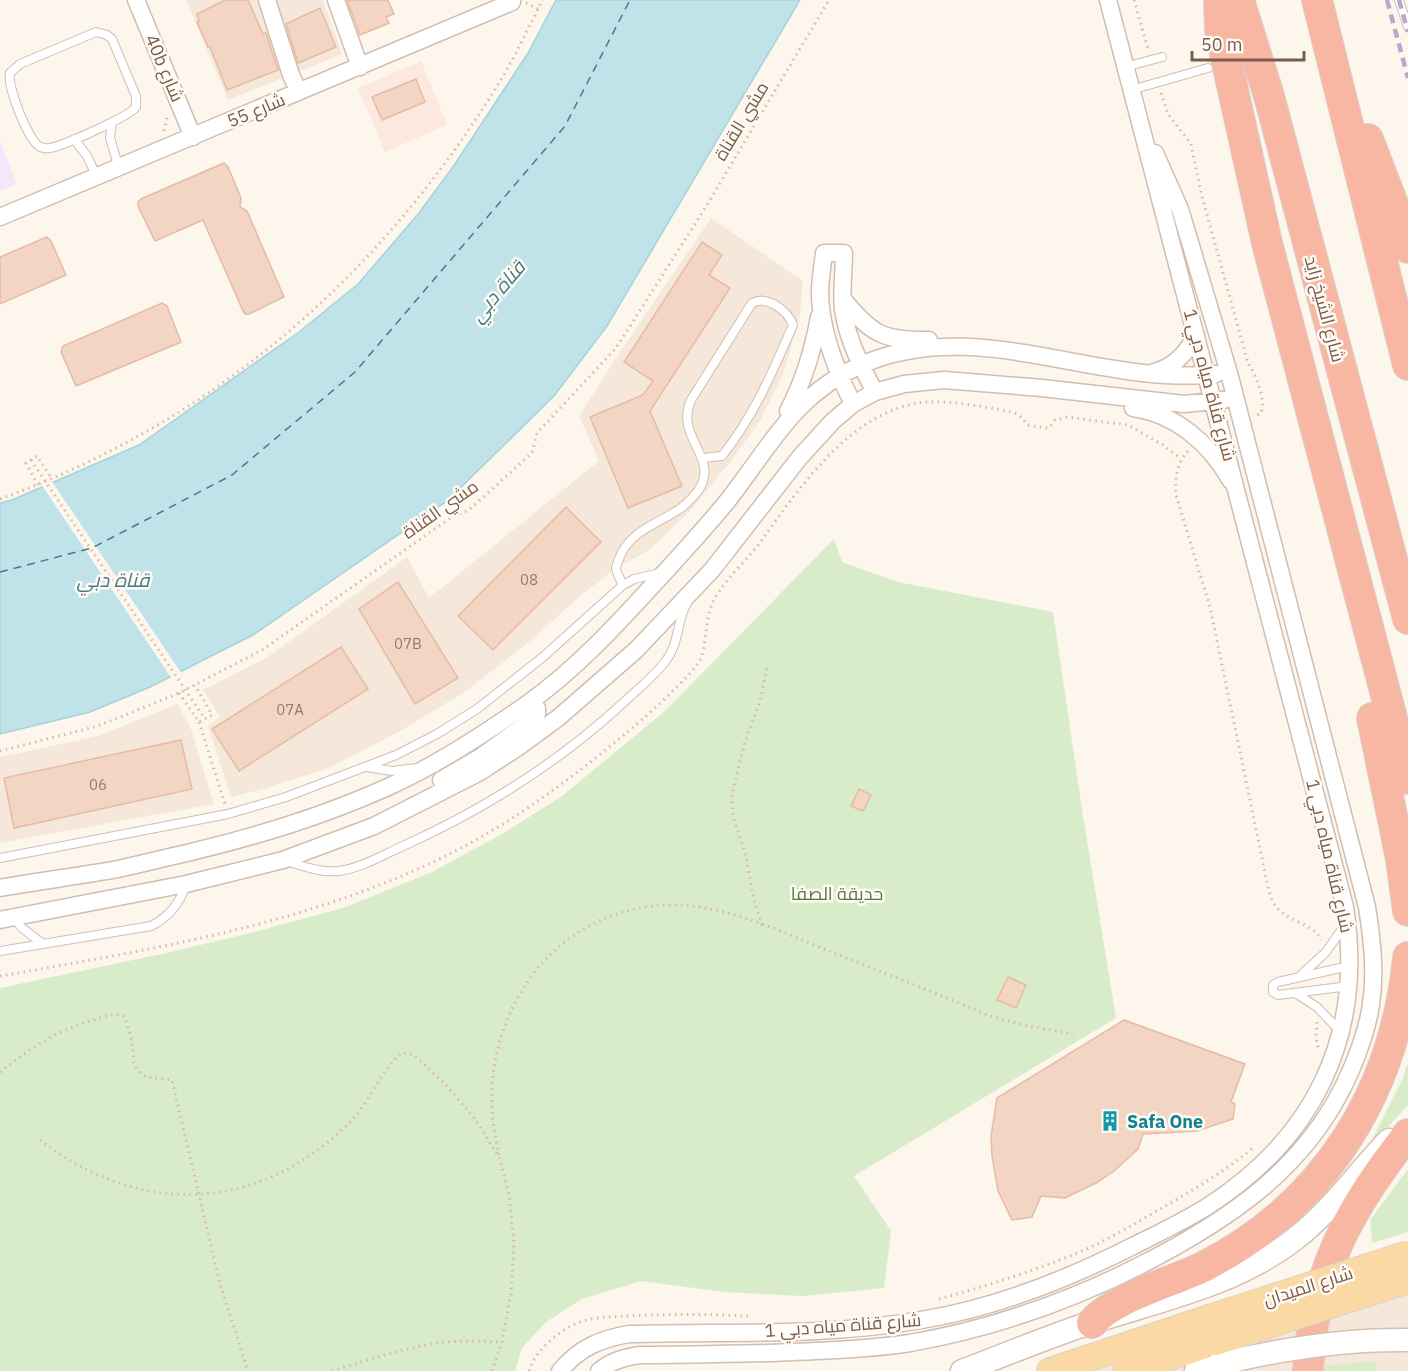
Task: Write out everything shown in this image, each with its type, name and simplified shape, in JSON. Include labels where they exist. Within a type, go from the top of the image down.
[{"type":"highway","points":[[1219,0],[1223,45],[1267,243],[1408,779]]},
{"type":"highway","name":"شارع الشيخ زايد","points":[[1239,0],[1269,96],[1408,619]]},
{"type":"highway","points":[[1317,0],[1408,365]]},
{"type":"highway","points":[[1336,72],[1372,147],[1408,248]]},
{"type":"highway","points":[[1350,563],[1363,672],[1401,859],[1408,911]]},
{"type":"highway","points":[[1092,1323],[1115,1304],[1189,1274],[1239,1247],[1283,1213],[1318,1178],[1353,1130],[1380,1077],[1398,1022],[1408,957]]},
{"type":"highway","points":[[1308,1371],[1312,1323],[1335,1247],[1363,1196],[1408,1134]]},
{"type":"main road","points":[[962,1371],[1092,1323],[1212,1284],[1256,1265],[1276,1253],[1313,1224],[1371,1158],[1408,1122]]},
{"type":"main road","name":"شارع الميدان","points":[[1214,1341],[1408,1254]]},
{"type":"main road","name":"شارع الميدان","points":[[1214,1341],[1408,1280]]},
{"type":"main road","points":[[1050,1371],[1214,1341],[1250,1357],[1313,1346],[1377,1340],[1408,1340]]},
{"type":"main road","points":[[1126,1371],[1214,1341]]},
{"type":"main road","points":[[1196,1371],[1214,1341]]},
{"type":"street","name":"40b شارع","points":[[136,0],[194,137]]},
{"type":"street","points":[[267,0],[291,75],[299,92]]},
{"type":"street","points":[[336,0],[360,67]]},
{"type":"street","name":"شارع قناة مياه دبي 1","points":[[560,1371],[571,1358],[588,1345],[629,1334],[833,1329],[922,1320],[1021,1295],[1116,1255],[1205,1208],[1251,1173],[1280,1146],[1305,1113],[1324,1081],[1342,1032],[1349,986],[1347,921],[1208,375],[1108,0]]},
{"type":"street","name":"شارع 55","points":[[0,217],[360,67],[476,8],[512,2]]},
{"type":"street","name":"شارع قناة مياه دبي 1","points":[[598,1371],[624,1357],[641,1355],[876,1348],[939,1337],[1023,1315],[1122,1274],[1205,1231],[1236,1210],[1292,1161],[1320,1127],[1343,1089],[1360,1049],[1371,1005],[1372,939],[1367,907],[1229,373],[1180,209],[1138,117]]},
{"type":"street","points":[[772,439],[806,372],[820,307],[824,253],[844,253],[843,299],[847,328],[861,365],[875,392]]},
{"type":"street","points":[[843,299],[868,327],[882,334],[909,340],[942,340],[962,346],[1072,361],[1143,374],[1229,373]]},
{"type":"street","points":[[820,307],[828,345],[839,377],[853,404]]},
{"type":"street","points":[[1143,374],[1157,372],[1170,366],[1190,347],[1196,335]]},
{"type":"street","points":[[0,888],[120,869],[266,833],[388,787],[429,766],[527,704],[591,650],[666,571],[727,501],[796,410],[823,387],[861,365],[922,349],[962,346]]},
{"type":"street","points":[[7,919],[186,884],[283,860],[374,826],[480,772],[558,718],[636,650],[698,586],[800,457],[832,421],[853,404],[875,392],[904,384],[944,380],[1184,404],[1236,399]]},
{"type":"street","points":[[1058,390],[1066,398],[1161,414],[1183,428],[1214,457],[1239,497]]},
{"type":"street","points":[[405,812],[417,794],[479,758],[532,720],[537,714],[537,708],[534,704],[527,704]]},
{"type":"lane","points":[[1399,0],[1408,27]]},
{"type":"lane","points":[[96,32],[107,35],[114,45],[137,101],[133,111],[74,139],[46,149],[35,144],[10,86],[10,73],[14,68],[96,32]]},
{"type":"lane","points":[[1125,67],[1162,57]]},
{"type":"lane","points":[[1131,90],[1208,68]]},
{"type":"lane","points":[[112,122],[110,138],[119,168]]},
{"type":"lane","points":[[74,139],[87,156],[97,177]]},
{"type":"lane","points":[[623,585],[616,567],[629,541],[650,525],[679,510],[698,490],[705,474],[703,458],[686,422],[686,411],[752,303],[757,300],[767,301],[783,310],[790,317],[793,325],[759,402],[736,439],[722,456],[703,458]]},
{"type":"lane","points":[[0,858],[228,814],[286,798],[366,767],[417,745],[477,709],[543,657],[623,585],[634,579],[666,571]]},
{"type":"lane","points":[[283,860],[326,871],[339,871],[359,865],[448,824],[507,791],[556,758],[606,719],[664,664],[673,651],[684,609],[698,586]]},
{"type":"lane","points":[[366,767],[392,771],[429,766]]},
{"type":"lane","points":[[0,951],[150,926],[170,913],[182,897],[186,884]]},
{"type":"lane","points":[[7,919],[43,944]]},
{"type":"lane","points":[[1297,978],[1326,952],[1347,921]]},
{"type":"lane","points":[[1349,986],[1278,995],[1273,992],[1272,988],[1276,982],[1350,966]]},
{"type":"lane","points":[[1295,993],[1325,1014],[1342,1032]]},
{"type":"path","points":[[0,499],[38,485],[102,456],[198,402],[291,332],[336,291],[417,201],[453,152],[497,87],[543,0]]},
{"type":"path","name":"مشي القناة","points":[[0,751],[98,726],[179,693],[262,650],[452,517],[469,510],[532,453],[537,433],[616,348],[707,205],[829,0]]},
{"type":"path","points":[[1134,0],[1150,59]]},
{"type":"path","points":[[1158,81],[1168,114],[1191,144],[1248,363],[1256,377],[1263,408],[1261,414],[1246,419]]},
{"type":"path","points":[[150,155],[146,144],[159,138],[165,130],[168,112],[180,104]]},
{"type":"path","points":[[1198,441],[1181,459],[1175,477],[1176,495],[1210,607],[1268,886],[1273,903],[1279,911],[1286,917],[1313,928],[1326,952]]},
{"type":"path","points":[[38,485],[26,463],[37,456],[52,479]]},
{"type":"path","points":[[31,460],[205,719]]},
{"type":"path","points":[[762,925],[754,900],[746,857],[733,816],[732,794],[736,773],[760,701],[767,667]]},
{"type":"path","points":[[195,685],[212,715],[199,722]]},
{"type":"path","points":[[179,693],[199,722],[228,814]]},
{"type":"path","points":[[492,1371],[502,1342],[511,1293],[514,1244],[509,1194],[499,1157],[492,1106],[493,1067],[503,1028],[520,992],[546,958],[590,924],[628,909],[669,904],[711,909],[762,925],[990,1016],[1073,1034]]},
{"type":"path","points":[[0,1072],[29,1050],[67,1029],[110,1015],[118,1014],[125,1017],[132,1041],[134,1064],[139,1072],[146,1077],[172,1080],[220,1284],[248,1371]]},
{"type":"path","points":[[1318,1055],[1317,1022],[1325,1014]]},
{"type":"path","points":[[40,1140],[81,1168],[104,1178],[152,1192],[200,1195],[249,1185],[271,1177],[313,1154],[349,1123],[378,1086],[389,1065],[401,1053],[414,1055],[446,1085],[475,1119],[499,1157]]},
{"type":"path","points":[[937,1300],[998,1283],[1082,1251],[1132,1226],[1195,1189],[1225,1170],[1257,1145]]},
{"type":"path","points":[[529,1371],[531,1363],[559,1334],[588,1320],[676,1313],[755,1316]]},
{"type":"path","points":[[332,1371],[399,1351],[433,1344],[468,1341],[502,1342]]},
{"type":"shaded area","points":[[186,0],[323,0],[342,54],[228,100]]},
{"type":"shaded area","points":[[421,61],[447,125],[385,152],[358,88]]},
{"type":"shaded area","points":[[0,140],[17,184],[0,191]]},
{"type":"shaded area","points":[[711,218],[803,281],[800,315],[784,372],[760,421],[690,511],[649,550],[616,568],[523,647],[466,691],[402,730],[329,768],[231,797],[208,726],[220,717],[203,690],[266,658],[407,557],[429,598],[599,461],[579,416]]},
{"type":"shaded area","points":[[177,704],[190,726],[214,804],[0,843],[0,757],[98,736]]},
{"type":"shaded area","points":[[1408,1268],[1408,1371],[1091,1371],[1105,1366]]},
{"type":"green space","name":"حديقة الصفا","points":[[834,539],[842,562],[898,582],[1053,612],[1116,1018],[854,1176],[891,1231],[884,1288],[802,1296],[724,1292],[641,1281],[582,1299],[546,1322],[522,1348],[515,1371],[0,1371],[0,988],[247,934],[343,908],[432,872],[504,833],[562,796],[665,711]]},
{"type":"green space","points":[[1408,1063],[1408,1105],[1366,1151],[1402,1080]]},
{"type":"green space","points":[[1408,1169],[1408,1232],[1372,1243],[1370,1220]]},
{"type":"green space","points":[[1375,1361],[1377,1371],[1319,1371],[1319,1367]]},
{"type":"water","name":"قناة دبي","points":[[556,0],[800,0],[607,326],[554,396],[447,501],[253,635],[150,687],[90,712],[0,734],[0,503],[12,500],[139,445],[299,332],[358,284],[419,213],[455,164],[528,53]]},
{"type":"pier","points":[[51,480],[182,674],[172,679],[41,484]]},
{"type":"building","points":[[225,0],[248,0],[263,34],[266,33],[278,70],[227,90],[210,47],[197,22],[199,21],[197,14]]},
{"type":"building","points":[[347,0],[388,0],[394,14],[386,17],[389,23],[360,35]]},
{"type":"building","points":[[320,8],[336,47],[298,63],[286,24]]},
{"type":"building","points":[[416,79],[425,102],[382,120],[372,97]]},
{"type":"building","points":[[224,163],[228,167],[241,198],[240,207],[247,211],[284,297],[249,314],[243,311],[203,220],[155,241],[138,206],[141,199]]},
{"type":"building","points":[[47,237],[66,275],[0,304],[0,257]]},
{"type":"building","points":[[702,242],[722,255],[709,275],[730,288],[650,411],[682,486],[628,508],[590,417],[643,395],[653,381],[624,362]]},
{"type":"building","points":[[162,303],[167,306],[181,342],[76,386],[61,352],[63,346]]},
{"type":"building","points":[[566,507],[601,542],[493,650],[458,616]]},
{"type":"building","points":[[398,582],[458,678],[415,704],[359,609]]},
{"type":"building","points":[[341,647],[368,689],[239,771],[212,729]]},
{"type":"building","points":[[181,740],[192,789],[14,828],[4,778]]},
{"type":"building","points":[[859,789],[871,795],[863,811],[851,806]]},
{"type":"building","points":[[1008,977],[1026,985],[1016,1008],[997,1000]]},
{"type":"building","name":"Safa One","points":[[1124,1020],[1245,1064],[1231,1102],[1235,1104],[1233,1119],[1197,1131],[1143,1134],[1138,1149],[1114,1171],[1096,1183],[1065,1198],[1041,1196],[1032,1217],[1012,1220],[998,1191],[992,1156],[991,1136],[997,1098]]},
{"type":"ferry route","points":[[0,572],[92,548],[232,475],[355,372],[565,126],[630,0]]},
{"type":"railway","points":[[1387,0],[1408,78]]},
{"type":"railway","points":[[1399,0],[1408,32]]},
{"type":"place","name":"Safa One","points":[[1110,1121]]}]
